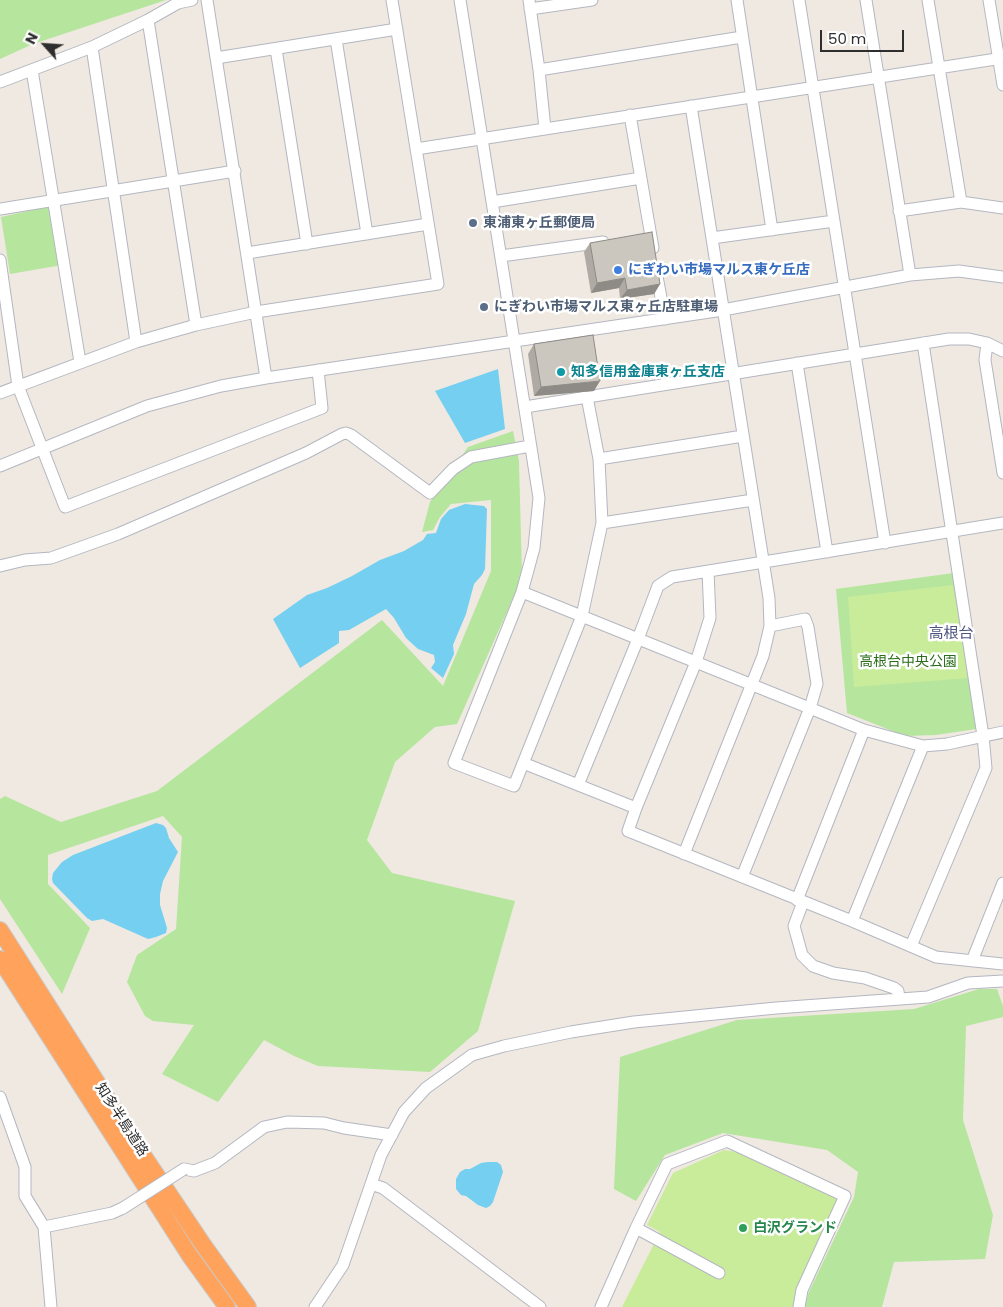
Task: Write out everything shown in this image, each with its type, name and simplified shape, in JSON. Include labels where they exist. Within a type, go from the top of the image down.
[{"type":"highway","name":"知多半島道路","points":[[0,930],[147,1161],[248,1307]]},
{"type":"highway","name":"知多半島道路","points":[[0,959],[185,1248],[228,1307]]},
{"type":"street","points":[[0,82],[92,47],[178,3],[192,0]]},
{"type":"street","points":[[207,0],[266,378]]},
{"type":"street","points":[[0,393],[136,342],[196,325],[256,312],[438,284],[392,0]]},
{"type":"street","points":[[460,0],[539,498],[534,548],[522,592],[454,763],[514,786],[582,616],[602,523],[599,459],[587,397]]},
{"type":"street","points":[[545,129],[530,5],[592,0]]},
{"type":"street","points":[[737,0],[772,230]]},
{"type":"street","points":[[799,0],[885,542]]},
{"type":"street","points":[[866,0],[910,275]]},
{"type":"street","points":[[928,0],[961,202]]},
{"type":"street","points":[[989,0],[1001,58],[1003,86]]},
{"type":"street","points":[[148,20],[196,325]]},
{"type":"street","points":[[216,58],[397,29]]},
{"type":"street","points":[[539,70],[742,36]]},
{"type":"street","points":[[336,39],[367,234]]},
{"type":"street","points":[[92,47],[136,342]]},
{"type":"street","points":[[276,48],[307,244]]},
{"type":"street","points":[[416,149],[1001,58]]},
{"type":"street","points":[[32,70],[80,362]]},
{"type":"street","points":[[684,854],[763,656],[770,626],[769,598],[691,106]]},
{"type":"street","points":[[630,115],[641,178],[646,235],[665,318]]},
{"type":"street","points":[[0,210],[235,172]]},
{"type":"street","points":[[492,202],[641,178]]},
{"type":"street","points":[[900,211],[961,202],[1003,208]]},
{"type":"street","points":[[712,238],[834,221]]},
{"type":"street","points":[[247,253],[428,224]]},
{"type":"street","points":[[501,256],[613,240]]},
{"type":"street","points":[[0,260],[18,386],[65,507],[322,408],[318,370]]},
{"type":"street","points":[[0,466],[147,406],[221,386],[514,340],[723,310],[910,275],[959,271],[1003,277]]},
{"type":"street","points":[[525,407],[949,338],[969,339],[987,343],[1003,350]]},
{"type":"street","points":[[911,946],[986,768],[983,736],[923,343]]},
{"type":"street","points":[[987,343],[985,360],[1003,473]]},
{"type":"street","points":[[797,363],[827,552]]},
{"type":"street","points":[[0,562],[51,558],[79,549],[306,453],[346,433],[430,493],[453,469],[471,458],[530,446]]},
{"type":"street","points":[[599,459],[743,436]]},
{"type":"street","points":[[602,523],[753,500]]},
{"type":"street","points":[[578,785],[658,586],[672,577],[1003,523]]},
{"type":"street","points":[[708,571],[710,618],[696,662],[628,831],[852,921],[936,957],[1003,964]]},
{"type":"street","points":[[522,592],[864,730],[923,746],[947,744],[1003,732]]},
{"type":"street","points":[[742,877],[810,708],[817,684],[805,619],[770,626]]},
{"type":"street","points":[[864,730],[800,901],[794,926],[802,955],[813,966],[833,973],[865,978],[894,988],[898,991],[900,999]]},
{"type":"street","points":[[852,921],[923,746]]},
{"type":"street","points":[[523,763],[636,808]]},
{"type":"street","points":[[972,961],[1003,883]]},
{"type":"street","points":[[315,1307],[343,1264],[381,1155],[404,1112],[426,1088],[472,1055],[504,1046],[571,1032],[634,1022],[776,1008],[928,997],[968,983],[1003,981]]},
{"type":"street","points":[[0,1096],[25,1167],[25,1196],[44,1227],[50,1307]]},
{"type":"street","points":[[44,1227],[112,1213],[123,1208],[184,1169],[194,1170],[215,1163],[264,1127],[287,1122],[324,1123],[392,1135]]},
{"type":"street","points":[[601,1307],[667,1164],[727,1141],[845,1196],[802,1290],[800,1307]]},
{"type":"street","points":[[371,1184],[383,1188],[540,1307]]},
{"type":"street","points":[[636,1228],[719,1273]]},
{"type":"green space","points":[[0,0],[166,0],[33,44],[0,59]]},
{"type":"green space","points":[[51,206],[62,265],[10,274],[1,217]]},
{"type":"green space","points":[[513,431],[519,461],[522,578],[457,724],[435,727],[395,762],[367,840],[392,873],[515,901],[478,1031],[430,1072],[318,1066],[264,1040],[218,1102],[162,1074],[194,1025],[153,1021],[145,1016],[127,982],[137,955],[176,929],[182,837],[163,816],[48,855],[48,884],[90,928],[62,994],[0,899],[0,799],[5,796],[61,822],[157,791],[382,620],[443,686],[491,571],[491,500],[451,504],[440,517],[433,530],[422,532],[430,502],[468,447]]},
{"type":"green space","name":"高根台中央公園","points":[[961,572],[983,728],[936,735],[905,736],[847,713],[836,589]]},
{"type":"green space","points":[[953,585],[969,678],[854,687],[848,597]]},
{"type":"green space","points":[[979,989],[997,989],[1003,1006],[1003,1017],[966,1026],[963,1120],[993,1215],[985,1259],[894,1262],[882,1307],[805,1307],[808,1294],[854,1197],[858,1172],[827,1150],[723,1133],[665,1155],[636,1201],[614,1189],[620,1057],[737,1020],[914,1009]]},
{"type":"green space","name":"白沢グランド","points":[[724,1150],[763,1156],[847,1196],[794,1307],[622,1307],[660,1232],[647,1225],[673,1173]]},
{"type":"water","points":[[498,369],[505,429],[465,443],[435,391]]},
{"type":"water","points":[[465,504],[484,506],[487,509],[485,569],[474,584],[466,614],[453,645],[454,654],[443,678],[431,668],[435,662],[434,655],[418,649],[406,638],[386,609],[349,630],[339,631],[339,643],[300,668],[273,619],[307,595],[327,588],[380,560],[404,551],[423,540],[427,534],[436,533],[441,519],[449,510]]},
{"type":"water","points":[[156,823],[166,828],[169,838],[178,852],[163,881],[160,894],[160,905],[167,928],[166,933],[148,939],[103,919],[92,921],[53,883],[53,873],[62,862],[73,855]]},
{"type":"water","points":[[488,1162],[497,1162],[501,1165],[503,1172],[493,1202],[486,1208],[461,1195],[456,1189],[456,1179],[460,1172],[465,1169]]},
{"type":"building","name":"にぎわい市場マルス東ケ丘店","points":[[652,232],[660,284],[627,290],[625,278],[597,283],[590,243]]},
{"type":"building","name":"知多信用金庫東ヶ丘支店","points":[[593,335],[600,381],[541,387],[534,344]]},
{"type":"place","name":"東浦東ヶ丘郵便局","points":[[473,223]]},
{"type":"place","name":"にぎわい市場マルス東ケ丘店","points":[[618,270]]},
{"type":"place","name":"にぎわい市場マルス東ヶ丘店駐車場","points":[[484,307]]},
{"type":"place","name":"知多信用金庫東ヶ丘支店","points":[[561,372]]},
{"type":"place","name":"白沢グランド","points":[[743,1228]]},
{"type":"district","name":"高根台","points":[[951,634]]}]
